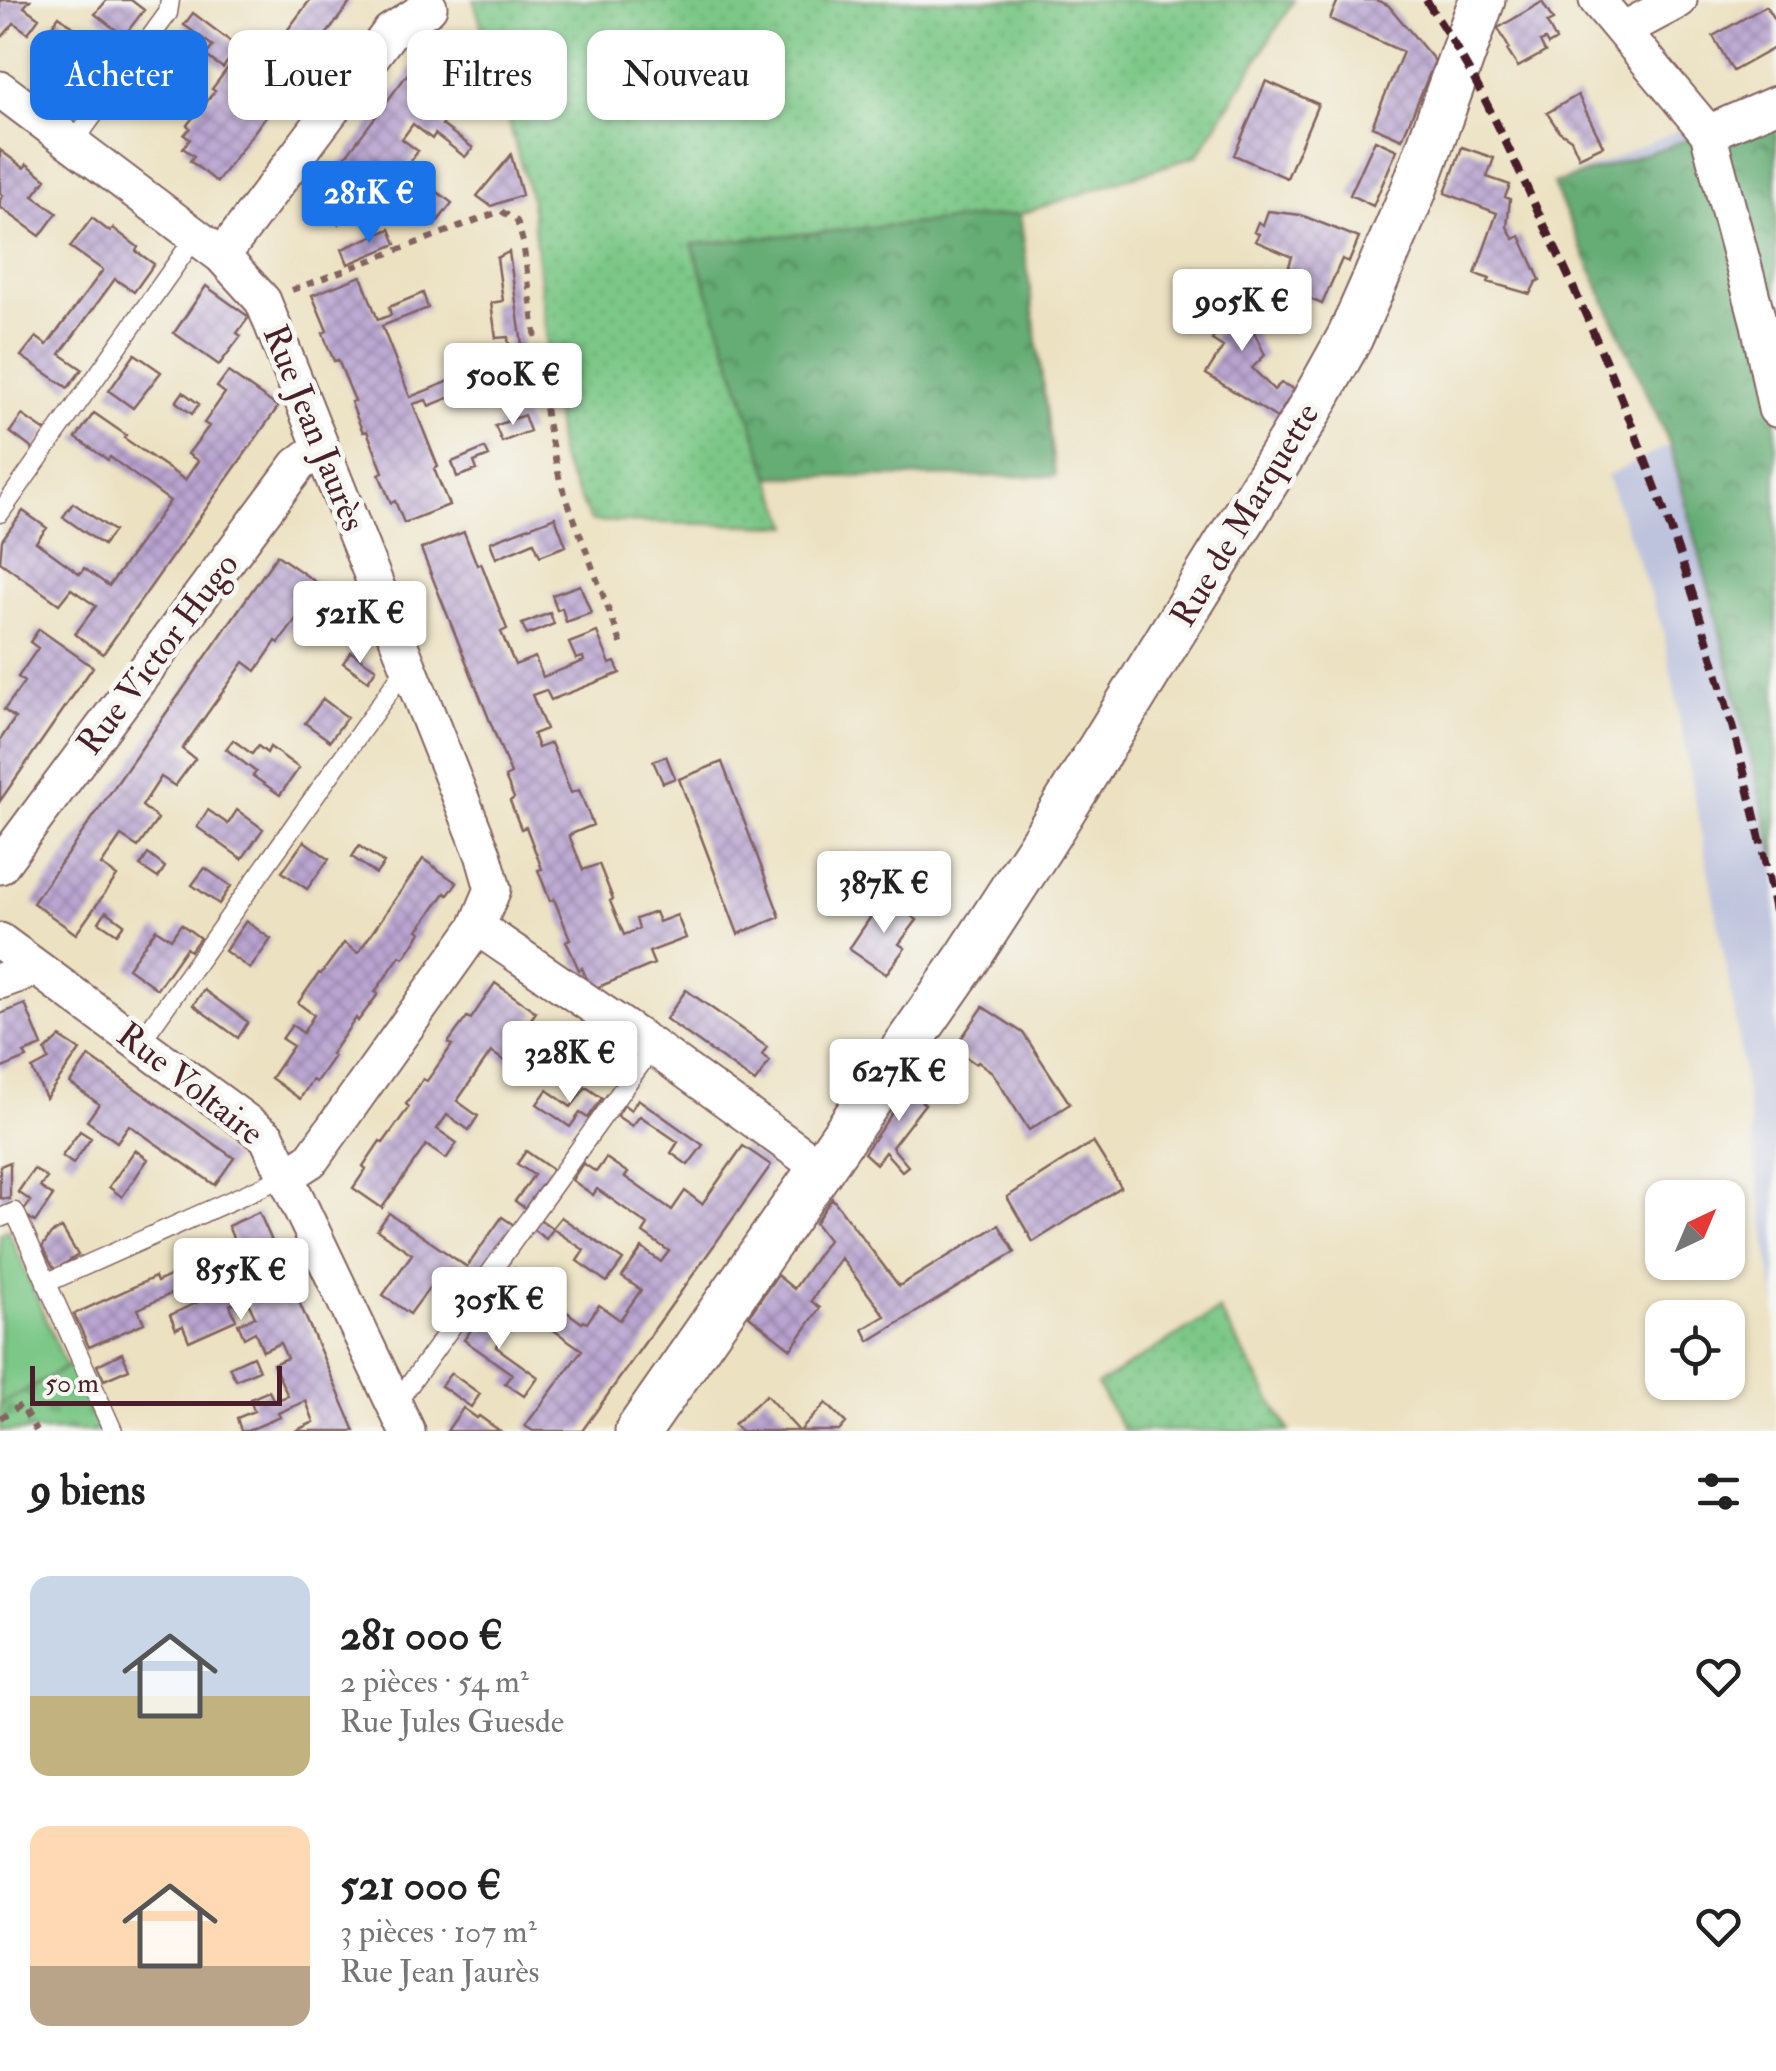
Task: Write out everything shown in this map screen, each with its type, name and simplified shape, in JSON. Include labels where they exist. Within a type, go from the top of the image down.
[{"type":"street","name":"Rue de Marquette","points":[[638,1431],[950,985],[1041,846],[1288,447],[1350,337],[1413,192],[1482,0]]},
{"type":"street","points":[[1597,0],[1708,133],[1759,324],[1776,409]]},
{"type":"street","points":[[1622,30],[1678,0]]},
{"type":"street","points":[[209,246],[390,32],[429,7]]},
{"type":"street","name":"Rue Jean Jaurès","points":[[0,88],[209,246],[264,301],[483,854],[493,889],[477,927],[311,1160],[286,1176]]},
{"type":"street","points":[[1708,133],[1776,104]]},
{"type":"street","name":"Rue Victor Hugo","points":[[0,866],[298,465],[321,448]]},
{"type":"street","points":[[477,927],[822,1170]]},
{"type":"street","name":"Rue Voltaire","points":[[0,941],[267,1137],[401,1418]]},
{"type":"street","points":[[0,981],[36,968]]},
{"type":"lane","points":[[73,143],[168,13],[170,0]]},
{"type":"lane","points":[[0,513],[209,246]]},
{"type":"lane","points":[[139,1044],[408,664]]},
{"type":"lane","points":[[401,1418],[653,1048]]},
{"type":"lane","points":[[46,1283],[286,1176]]},
{"type":"lane","points":[[0,1218],[14,1212],[113,1431]]},
{"type":"path","points":[[264,301],[501,211],[517,221],[546,422],[560,481],[624,652]]},
{"type":"path","points":[[0,1418],[21,1406],[36,1431]]},
{"type":"shaded area","points":[[1776,89],[1725,652],[1776,860],[1776,1310],[1734,1008],[1663,630],[1607,476],[1670,445],[1553,184]]},
{"type":"green space","points":[[474,0],[1294,0],[1198,155],[1020,214],[693,244],[790,526],[591,521],[560,459],[531,200],[508,120],[567,120],[567,30],[483,30]]},
{"type":"green space","points":[[1776,104],[1776,860],[1670,445],[1553,184],[1708,133]]},
{"type":"green space","points":[[1020,214],[1055,476],[770,477],[692,244]]},
{"type":"green space","points":[[8,1230],[66,1367],[0,1405],[0,1234]]},
{"type":"green space","points":[[1219,1310],[1289,1431],[1124,1431],[1097,1385]]},
{"type":"green space","points":[[72,1364],[102,1431],[0,1431],[0,1405]]},
{"type":"building","points":[[0,0],[30,0],[24,7],[39,18],[28,33],[14,23],[3,36]]},
{"type":"building","points":[[107,0],[131,0],[144,10],[129,30],[116,30],[95,14]]},
{"type":"building","points":[[310,0],[352,0],[330,30],[288,30]]},
{"type":"building","points":[[1338,0],[1376,0],[1388,5],[1435,61],[1402,139],[1372,126],[1403,52],[1330,19]]},
{"type":"building","points":[[1542,2],[1553,20],[1547,23],[1556,40],[1548,45],[1545,40],[1540,42],[1545,52],[1518,67],[1498,28]]},
{"type":"building","points":[[1766,6],[1776,23],[1776,47],[1733,71],[1713,36]]},
{"type":"building","points":[[193,13],[228,39],[228,61],[223,68],[208,57],[213,46],[208,42],[208,30],[191,30],[184,25]]},
{"type":"building","points":[[59,16],[77,30],[55,30],[51,27]]},
{"type":"building","points":[[228,68],[228,120],[263,120],[217,182],[190,161],[194,156],[183,148],[190,139],[184,135],[191,120],[208,120],[208,100],[215,91],[212,89]]},
{"type":"building","points":[[407,75],[407,120],[446,120],[442,125],[473,148],[465,157],[435,134],[432,139],[413,124],[402,139],[418,151],[406,168],[452,203],[434,226],[395,197],[404,185],[380,167],[338,224],[310,204],[373,120],[387,120],[387,101]]},
{"type":"building","points":[[1266,81],[1318,104],[1287,178],[1234,155]]},
{"type":"building","points":[[1578,95],[1603,146],[1579,157],[1571,139],[1559,131],[1547,113]]},
{"type":"building","points":[[1375,140],[1397,150],[1373,206],[1350,195]]},
{"type":"building","points":[[1462,147],[1494,158],[1487,177],[1510,185],[1505,197],[1510,199],[1507,227],[1514,239],[1520,236],[1540,280],[1530,294],[1488,282],[1490,279],[1475,274],[1497,213],[1445,193]]},
{"type":"building","points":[[0,150],[46,179],[33,196],[57,213],[40,236],[0,207]]},
{"type":"building","points":[[511,155],[522,195],[491,206],[477,196]]},
{"type":"building","points":[[1268,211],[1301,215],[1359,238],[1349,262],[1342,259],[1322,304],[1282,287],[1292,257],[1255,241],[1258,222],[1263,225]]},
{"type":"building","points":[[92,218],[110,232],[113,228],[154,264],[134,292],[115,279],[60,354],[82,369],[68,388],[21,356],[36,337],[47,345],[103,270],[70,247]]},
{"type":"building","points":[[390,229],[396,244],[348,264],[342,249]]},
{"type":"building","points":[[509,252],[523,352],[510,357],[508,337],[496,338],[491,303],[503,301],[497,258]]},
{"type":"building","points":[[361,276],[378,320],[391,315],[389,307],[423,293],[428,308],[382,326],[410,397],[457,378],[463,392],[429,406],[426,400],[413,404],[449,505],[404,523],[379,474],[383,472],[367,431],[363,432],[357,418],[351,402],[355,401],[338,360],[334,361],[328,347],[323,333],[327,331],[312,295]]},
{"type":"building","points":[[1228,278],[1265,355],[1252,368],[1274,390],[1281,383],[1295,389],[1277,418],[1206,374],[1223,347],[1212,340],[1220,328],[1209,303],[1217,299],[1211,286]]},
{"type":"building","points":[[206,286],[249,317],[237,333],[241,336],[219,365],[174,333]]},
{"type":"building","points":[[135,354],[161,372],[133,408],[109,391]]},
{"type":"building","points":[[228,372],[278,407],[103,654],[75,634],[96,606],[71,589],[59,604],[0,562],[2,540],[23,511],[47,528],[36,542],[80,574],[84,568],[109,586],[170,501],[110,457],[108,460],[76,438],[94,413],[185,480],[198,461],[188,454],[209,426],[204,423],[225,393],[217,387]]},
{"type":"building","points":[[183,392],[199,404],[192,414],[176,402]]},
{"type":"building","points":[[22,415],[47,432],[34,450],[10,432]]},
{"type":"building","points":[[524,415],[530,431],[502,442],[495,426]]},
{"type":"building","points":[[485,448],[489,456],[474,462],[477,470],[457,477],[452,462]]},
{"type":"building","points":[[73,503],[114,531],[103,545],[63,517]]},
{"type":"building","points":[[555,517],[566,546],[540,556],[534,542],[496,558],[490,542]]},
{"type":"building","points":[[464,532],[507,629],[501,632],[515,665],[535,657],[543,677],[584,661],[583,657],[576,659],[569,643],[597,632],[610,664],[615,662],[620,673],[551,700],[546,690],[532,695],[546,729],[533,734],[538,748],[551,743],[571,793],[579,790],[593,825],[569,835],[583,870],[599,864],[624,935],[639,929],[636,919],[655,912],[659,922],[677,915],[686,938],[649,952],[654,964],[591,990],[566,941],[570,939],[554,899],[550,901],[526,827],[521,829],[510,801],[514,798],[505,777],[511,774],[421,549]]},
{"type":"building","points":[[277,555],[320,585],[305,606],[336,629],[330,637],[299,615],[256,671],[244,662],[182,749],[195,759],[175,786],[161,777],[142,806],[158,819],[138,847],[121,836],[101,865],[117,876],[76,934],[33,903]]},
{"type":"building","points":[[580,585],[591,613],[566,622],[552,595]]},
{"type":"building","points":[[550,613],[554,624],[527,635],[522,624]]},
{"type":"building","points":[[39,629],[93,667],[0,801],[0,740],[15,718],[4,710],[24,682],[18,677],[38,648],[30,642]]},
{"type":"building","points":[[351,652],[376,669],[368,681],[343,663]]},
{"type":"building","points":[[323,699],[347,717],[330,741],[305,723]]},
{"type":"building","points":[[233,740],[252,754],[258,746],[267,753],[270,747],[299,768],[280,795],[253,776],[256,772],[226,749]]},
{"type":"building","points":[[666,756],[675,778],[663,783],[653,761]]},
{"type":"building","points":[[722,762],[780,917],[738,934],[679,779]]},
{"type":"building","points":[[208,810],[228,824],[237,810],[263,829],[242,859],[197,827]]},
{"type":"building","points":[[304,841],[329,859],[307,889],[282,872]]},
{"type":"building","points":[[359,846],[384,863],[376,874],[352,857]]},
{"type":"building","points":[[148,854],[165,867],[158,878],[140,866]]},
{"type":"building","points":[[423,859],[457,883],[418,930],[421,932],[404,958],[400,956],[375,992],[378,994],[358,1021],[356,1018],[331,1054],[334,1056],[300,1099],[271,1078],[293,1046],[282,1039],[292,1025],[303,1033],[314,1015],[298,1003],[344,943],[358,953]]},
{"type":"building","points":[[205,868],[231,886],[219,904],[192,885]]},
{"type":"building","points":[[884,897],[917,920],[899,944],[905,948],[886,974],[849,949]]},
{"type":"building","points":[[106,911],[124,924],[117,934],[99,922]]},
{"type":"building","points":[[246,921],[271,939],[250,969],[225,951]]},
{"type":"building","points":[[181,924],[200,938],[190,951],[186,948],[157,989],[128,968],[156,929],[171,939]]},
{"type":"building","points":[[495,983],[536,1012],[524,1029],[530,1032],[508,1063],[491,1052],[457,1101],[478,1116],[469,1130],[447,1115],[437,1129],[457,1143],[446,1159],[426,1145],[382,1208],[353,1188],[366,1169],[363,1166],[409,1107],[406,1104],[423,1079],[427,1081],[452,1045],[448,1043],[458,1029],[467,1017],[471,1019]]},
{"type":"building","points":[[204,990],[248,1022],[238,1038],[193,1005]]},
{"type":"building","points":[[686,990],[767,1047],[762,1055],[770,1061],[755,1082],[666,1019]]},
{"type":"building","points":[[25,1004],[42,1046],[24,1053],[27,1058],[0,1069],[0,1014]]},
{"type":"building","points":[[983,1007],[1023,1033],[1070,1104],[1029,1130],[992,1072],[954,1049]]},
{"type":"building","points":[[60,1037],[80,1050],[46,1098],[32,1069],[49,1060],[45,1051]]},
{"type":"building","points":[[89,1056],[234,1158],[215,1185],[129,1125],[117,1142],[87,1121],[99,1104],[70,1083]]},
{"type":"building","points":[[921,1072],[929,1077],[922,1089],[928,1093],[922,1102],[925,1104],[892,1147],[908,1166],[902,1171],[885,1152],[876,1164],[864,1153]]},
{"type":"building","points":[[586,1087],[602,1098],[588,1118],[580,1113],[570,1127],[537,1104],[547,1090],[571,1107]]},
{"type":"building","points":[[638,1099],[703,1145],[688,1165],[671,1153],[678,1142],[640,1116],[632,1126],[617,1116],[624,1105],[631,1110]]},
{"type":"building","points":[[80,1131],[91,1138],[73,1164],[62,1156]]},
{"type":"building","points":[[1093,1142],[1121,1187],[1033,1242],[1007,1197]]},
{"type":"building","points":[[743,1146],[771,1165],[582,1431],[533,1431],[525,1426],[582,1350],[525,1310],[522,1316],[494,1297],[514,1268],[541,1288],[532,1301],[553,1316],[560,1307],[587,1323],[599,1305],[620,1320],[641,1290],[622,1277],[642,1248],[661,1262],[669,1251],[643,1233],[648,1225],[597,1189],[593,1195],[572,1180],[583,1163],[596,1172],[606,1158],[628,1173],[625,1177],[672,1210],[685,1191],[702,1204]]},
{"type":"building","points":[[135,1150],[148,1159],[122,1197],[109,1187]]},
{"type":"building","points":[[526,1151],[553,1170],[525,1208],[515,1201],[534,1175],[517,1164]]},
{"type":"building","points":[[10,1162],[10,1199],[0,1198],[0,1166]]},
{"type":"building","points":[[34,1169],[47,1178],[40,1187],[53,1196],[35,1222],[22,1213],[31,1201],[18,1192]]},
{"type":"building","points":[[832,1198],[899,1286],[999,1225],[1015,1252],[869,1341],[863,1329],[885,1316],[841,1258],[811,1301],[820,1308],[791,1349],[749,1316],[777,1275],[794,1289],[828,1240],[815,1223]]},
{"type":"building","points":[[259,1212],[355,1431],[295,1431],[314,1422],[306,1401],[278,1413],[280,1417],[241,1431],[237,1418],[254,1411],[250,1399],[269,1391],[274,1401],[288,1396],[273,1364],[287,1358],[280,1343],[263,1351],[255,1332],[244,1338],[238,1324],[255,1317],[246,1298],[230,1305],[236,1320],[189,1341],[183,1326],[176,1329],[170,1315],[226,1289],[218,1272],[138,1309],[144,1323],[89,1347],[74,1314],[155,1277],[157,1282],[236,1245],[228,1226]]},
{"type":"building","points":[[389,1213],[467,1267],[502,1217],[514,1225],[467,1292],[463,1289],[455,1300],[432,1284],[410,1314],[383,1295],[412,1254],[377,1230]]},
{"type":"building","points":[[561,1217],[623,1260],[607,1282],[577,1261],[584,1250],[553,1229],[546,1239],[531,1228],[538,1218],[552,1228]]},
{"type":"building","points":[[62,1228],[78,1255],[55,1270],[42,1247],[51,1234]]},
{"type":"building","points":[[484,1311],[509,1328],[496,1347],[538,1377],[524,1396],[505,1383],[512,1374],[464,1340]]},
{"type":"building","points":[[122,1353],[129,1369],[104,1380],[97,1365]]},
{"type":"building","points":[[253,1356],[259,1370],[236,1380],[229,1367]]},
{"type":"building","points":[[451,1373],[480,1394],[471,1407],[441,1386]]},
{"type":"building","points":[[766,1395],[799,1431],[740,1431],[734,1424]]},
{"type":"building","points":[[826,1403],[846,1423],[839,1431],[800,1431]]},
{"type":"building","points":[[463,1408],[479,1416],[500,1431],[447,1431]]},
{"type":"railway","points":[[1426,0],[1474,80],[1507,146],[1586,316],[1654,483],[1712,655],[1758,829],[1776,917]]}]
